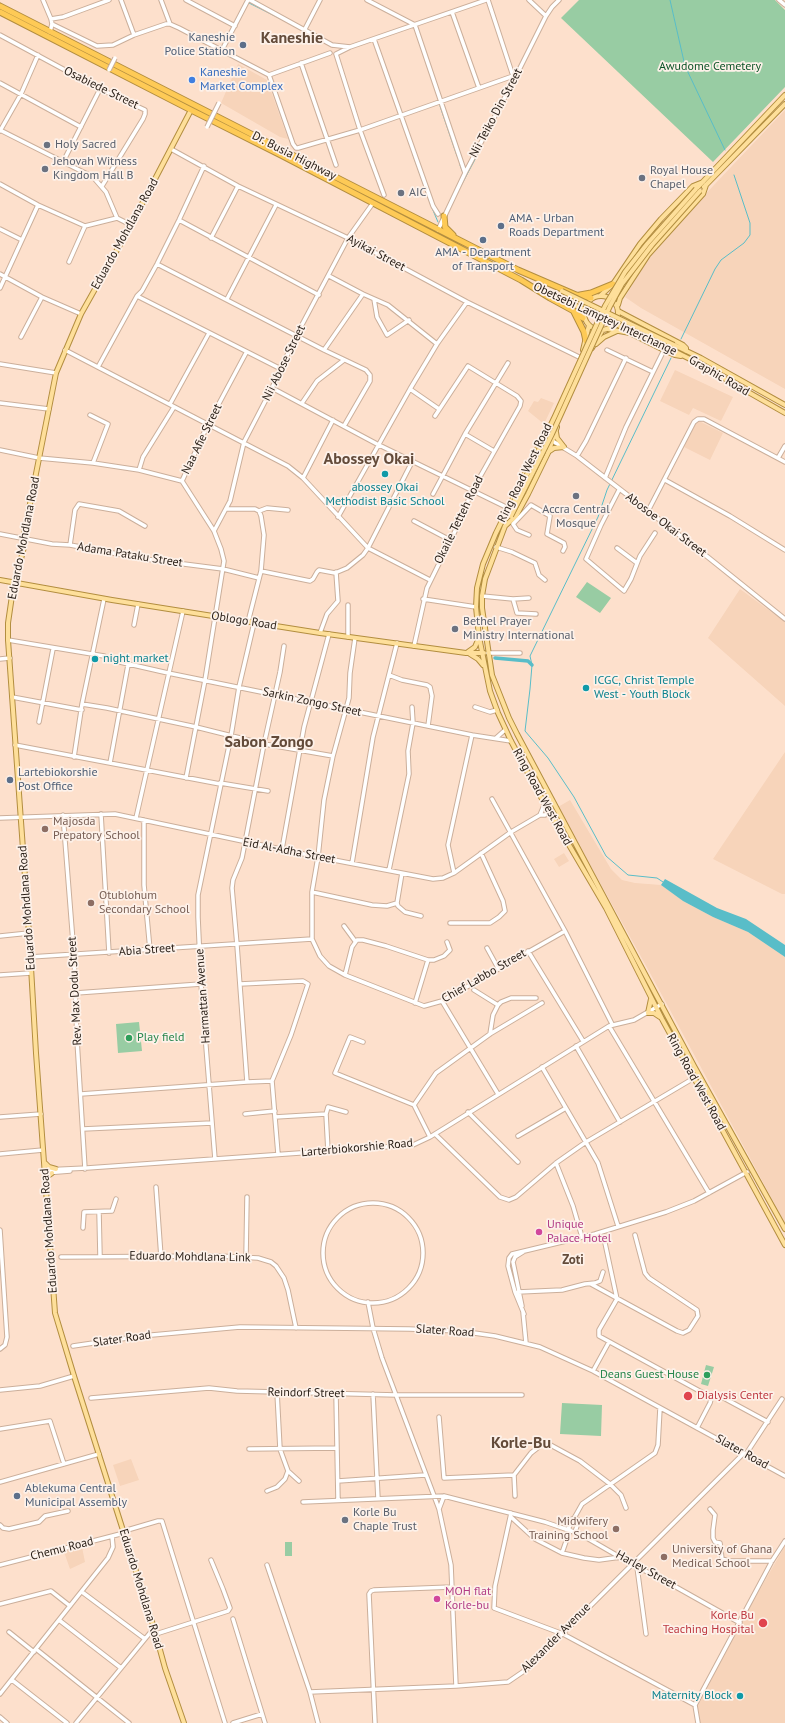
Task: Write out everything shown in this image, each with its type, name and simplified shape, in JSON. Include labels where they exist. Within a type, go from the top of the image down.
[{"type":"highway","name":"Dr. Busia Highway","points":[[0,6],[460,241],[532,276],[542,279],[576,295],[592,298]]},
{"type":"highway","name":"Dr. Busia Highway","points":[[0,12],[398,216],[431,230],[438,234],[439,237],[528,283]]},
{"type":"highway","points":[[444,216],[445,227],[460,241]]},
{"type":"highway","points":[[528,283],[583,318]]},
{"type":"highway","points":[[576,295],[591,293],[613,284]]},
{"type":"highway","points":[[572,310],[584,332],[586,341]]},
{"type":"main road","points":[[618,305],[610,298],[600,296],[592,298],[584,305],[582,312],[583,318],[589,325],[605,330],[615,322],[620,298],[648,255],[703,194],[705,183],[716,166],[785,95]]},
{"type":"main road","points":[[698,190],[721,171],[785,104]]},
{"type":"main road","name":"Eduardo Mohdlana Road","points":[[184,1723],[165,1668],[156,1634],[55,1313],[40,1114],[8,623],[14,582],[24,548],[23,539],[56,373],[81,314],[131,225],[191,110]]},
{"type":"main road","points":[[600,296],[613,284],[640,244],[657,224],[693,186],[705,183]]},
{"type":"main road","name":"Ring Road West Road","points":[[509,515],[605,306],[625,272],[642,250],[698,190]]},
{"type":"main road","name":"Ring Road West Road","points":[[509,515],[567,403],[610,306],[626,279],[698,190]]},
{"type":"main road","name":"Obetsebi Lamptey Interchange","points":[[532,276],[686,351]]},
{"type":"main road","name":"Obetsebi Lamptey Interchange","points":[[528,283],[683,356]]},
{"type":"main road","name":"Graphic Road","points":[[618,311],[672,339],[686,348],[686,351],[785,405]]},
{"type":"main road","name":"Ring Road West Road","points":[[589,325],[581,358],[503,518],[483,564],[477,588],[476,607],[484,668],[490,691],[505,730],[606,908],[662,1019],[747,1172],[785,1245]]},
{"type":"main road","name":"Ring Road West Road","points":[[605,330],[593,347],[563,408],[548,453],[516,516],[506,525],[487,572],[482,596],[488,653],[492,675],[498,686],[508,718],[679,1036],[785,1229]]},
{"type":"main road","name":"Graphic Road","points":[[605,330],[621,331],[638,336],[675,355],[683,356],[785,413]]},
{"type":"main road","points":[[593,347],[604,337],[621,331]]},
{"type":"main road","points":[[556,430],[557,438],[564,447]]},
{"type":"main road","points":[[548,453],[554,448],[564,447]]},
{"type":"main road","points":[[503,518],[509,515]]},
{"type":"main road","points":[[506,525],[509,515]]},
{"type":"main road","name":"Oblogo Road","points":[[0,580],[104,599],[320,633],[466,653],[488,653]]},
{"type":"main road","points":[[479,637],[475,647],[466,653],[478,659],[484,668]]},
{"type":"main road","points":[[482,653],[486,659],[492,681],[498,686]]},
{"type":"main road","points":[[651,998],[648,1013],[654,1013],[662,1019]]},
{"type":"main road","points":[[657,1008],[666,1017],[674,1032],[679,1036]]},
{"type":"main road","points":[[44,1162],[49,1167],[56,1169]]},
{"type":"main road","points":[[45,1174],[52,1173]]},
{"type":"street","points":[[43,0],[51,19],[52,24],[50,32]]},
{"type":"street","points":[[51,19],[64,17],[109,0]]},
{"type":"street","points":[[121,0],[134,35]]},
{"type":"street","points":[[162,0],[170,24]]},
{"type":"street","points":[[186,0],[235,26]]},
{"type":"street","points":[[222,50],[249,0],[332,45],[350,47]]},
{"type":"street","points":[[305,29],[320,0]]},
{"type":"street","points":[[367,0],[415,25],[440,103],[465,173]]},
{"type":"street","points":[[52,24],[97,46],[113,45],[134,35],[170,24],[222,50],[269,75],[293,144],[296,148],[360,130],[515,76],[487,0],[477,2],[337,53],[330,53],[269,75]]},
{"type":"street","points":[[529,0],[546,16]]},
{"type":"street","name":"Nii Teiko Din Street","points":[[438,230],[465,173],[546,16],[552,7],[560,0]]},
{"type":"street","points":[[779,0],[785,5]]},
{"type":"street","points":[[452,12],[479,88]]},
{"type":"street","name":"Osabiede Street","points":[[0,36],[100,89],[142,108],[146,112],[102,186]]},
{"type":"street","points":[[374,39],[432,206],[438,214]]},
{"type":"street","points":[[330,53],[329,48],[332,45]]},
{"type":"street","points":[[338,46],[337,53],[360,130],[384,196]]},
{"type":"street","points":[[38,55],[21,94],[0,130],[92,177],[102,186],[117,218],[131,225]]},
{"type":"street","points":[[109,70],[115,58]]},
{"type":"street","points":[[301,63],[336,166]]},
{"type":"street","points":[[0,83],[81,127]]},
{"type":"street","points":[[63,162],[100,89]]},
{"type":"street","points":[[207,127],[219,103]]},
{"type":"street","name":"Ayikai Street","points":[[171,149],[238,186],[348,238],[467,302],[581,358]]},
{"type":"street","points":[[98,367],[137,296],[142,291],[179,220],[204,166]]},
{"type":"street","points":[[0,184],[38,205],[85,226],[117,218]]},
{"type":"street","points":[[211,238],[238,186]]},
{"type":"street","name":"Nii Abose Street","points":[[214,531],[227,509],[244,442],[272,388],[296,336],[348,238],[373,203]]},
{"type":"street","points":[[227,299],[250,258],[276,204]]},
{"type":"street","points":[[0,288],[38,205]]},
{"type":"street","points":[[179,220],[319,295]]},
{"type":"street","points":[[69,262],[85,226]]},
{"type":"street","points":[[0,229],[22,240]]},
{"type":"street","points":[[156,264],[364,369],[370,375],[370,381],[344,426]]},
{"type":"street","points":[[0,274],[42,297],[81,314]]},
{"type":"street","points":[[329,276],[388,305],[409,320],[437,344]]},
{"type":"street","points":[[324,350],[363,294]]},
{"type":"street","points":[[137,296],[246,353],[281,369]]},
{"type":"street","points":[[21,337],[42,297]]},
{"type":"street","points":[[374,298],[377,317],[387,336],[409,320]]},
{"type":"street","points":[[338,517],[377,444],[437,344],[467,302]]},
{"type":"street","points":[[170,404],[209,333]]},
{"type":"street","points":[[65,350],[288,466],[303,478],[368,548],[430,580]]},
{"type":"street","points":[[607,350],[653,372]]},
{"type":"street","points":[[605,478],[626,427],[664,350]]},
{"type":"street","name":"Naa Afie Street","points":[[186,778],[205,680],[224,558],[214,531],[182,480],[208,424],[246,353]]},
{"type":"street","points":[[577,456],[586,441],[626,358]]},
{"type":"street","points":[[302,403],[317,381],[344,360]]},
{"type":"street","points":[[433,494],[495,382],[508,363]]},
{"type":"street","points":[[0,364],[56,373]]},
{"type":"street","points":[[435,416],[468,366],[495,382]]},
{"type":"street","name":"Okaile Tetteh Road","points":[[414,646],[423,599],[430,580],[472,491],[520,406],[521,401],[517,396],[495,382]]},
{"type":"street","points":[[272,388],[412,462],[443,475],[508,508]]},
{"type":"street","points":[[410,389],[439,408]]},
{"type":"street","points":[[0,403],[49,409]]},
{"type":"street","points":[[139,470],[143,457],[174,407]]},
{"type":"street","points":[[90,415],[108,424],[93,462]]},
{"type":"street","points":[[648,511],[692,426],[698,419],[704,419],[785,462]]},
{"type":"street","points":[[303,478],[333,420]]},
{"type":"street","points":[[466,434],[494,451]]},
{"type":"street","name":"Abosoe Okai Street","points":[[544,435],[577,456],[785,619]]},
{"type":"street","points":[[778,458],[785,446]]},
{"type":"street","points":[[0,451],[39,458],[93,462],[139,470],[182,480]]},
{"type":"street","points":[[261,571],[310,581],[319,570],[336,572],[363,556],[412,462]]},
{"type":"street","points":[[665,480],[730,516],[785,550]]},
{"type":"street","points":[[619,490],[586,559],[624,591],[631,579],[640,556],[655,533]]},
{"type":"street","points":[[70,545],[75,510],[79,504],[119,511],[145,526]]},
{"type":"street","points":[[513,526],[516,520],[531,505],[550,516],[547,534],[564,543],[565,547],[563,551]]},
{"type":"street","points":[[227,509],[255,509],[259,511],[267,508],[288,510]]},
{"type":"street","points":[[248,622],[261,571],[264,535],[259,511]]},
{"type":"street","points":[[414,521],[450,540]]},
{"type":"street","points":[[506,525],[513,526],[517,530],[529,535]]},
{"type":"street","name":"Adama Pataku Street","points":[[0,534],[145,559],[223,569],[259,578]]},
{"type":"street","points":[[496,548],[512,552],[535,563],[539,575],[545,580]]},
{"type":"street","points":[[617,548],[637,563]]},
{"type":"street","points":[[320,633],[327,614],[337,602],[336,572]]},
{"type":"street","points":[[482,596],[530,598]]},
{"type":"street","points":[[513,598],[517,613],[536,614]]},
{"type":"street","points":[[74,757],[82,704],[104,599]]},
{"type":"street","points":[[423,599],[476,607]]},
{"type":"street","points":[[134,625],[138,604]]},
{"type":"street","points":[[348,605],[348,637]]},
{"type":"street","points":[[136,818],[183,611]]},
{"type":"street","name":"Harmattan Avenue","points":[[215,1159],[201,984],[198,895],[231,736],[239,687],[254,623]]},
{"type":"street","points":[[282,849],[299,749],[310,702],[329,634]]},
{"type":"street","name":"Chief Labbo Street","points":[[355,638],[350,673],[349,698],[333,756],[321,823],[318,857],[312,892],[312,939],[324,961],[344,975],[424,1006],[442,1001],[565,931]]},
{"type":"street","name":"Sarkin Zongo Street","points":[[8,640],[104,656],[111,660],[168,673],[472,735],[511,741]]},
{"type":"street","points":[[352,863],[367,771],[397,643]]},
{"type":"street","points":[[247,1082],[232,888],[233,880],[240,864],[280,672],[284,646]]},
{"type":"street","points":[[39,722],[53,648]]},
{"type":"street","points":[[488,653],[520,653]]},
{"type":"street","points":[[0,659],[10,658]]},
{"type":"street","points":[[110,763],[128,664]]},
{"type":"street","points":[[389,675],[430,687],[432,696],[428,726]]},
{"type":"street","points":[[12,697],[82,710]]},
{"type":"street","points":[[82,704],[196,727],[264,744],[333,756]]},
{"type":"street","points":[[389,870],[408,783],[412,707]]},
{"type":"street","points":[[475,707],[490,712],[497,710]]},
{"type":"street","points":[[496,738],[505,730]]},
{"type":"street","points":[[454,873],[448,845],[472,735]]},
{"type":"street","points":[[15,745],[186,778],[268,791]]},
{"type":"street","points":[[492,799],[512,832],[565,931],[611,1025],[653,1102],[709,1193]]},
{"type":"street","points":[[540,815],[545,802]]},
{"type":"street","name":"Eid Al-Adha Street","points":[[0,818],[101,814],[136,818],[210,833],[244,842],[433,879],[443,878],[454,873],[512,832],[540,815],[545,815],[550,811]]},
{"type":"street","points":[[101,814],[109,953]]},
{"type":"street","name":"Rev. Max Dodu Street","points":[[63,815],[74,955],[85,1168]]},
{"type":"street","points":[[144,820],[144,885],[150,950]]},
{"type":"street","points":[[450,923],[490,923],[505,911],[503,901],[481,853]]},
{"type":"street","points":[[402,874],[397,903],[405,912],[421,916]]},
{"type":"street","points":[[312,892],[372,905],[387,906],[397,903]]},
{"type":"street","points":[[344,926],[355,941]]},
{"type":"street","points":[[0,936],[29,934]]},
{"type":"street","name":"Abia Street","points":[[30,957],[199,946],[237,945],[312,939]]},
{"type":"street","points":[[355,941],[363,940],[428,960],[438,959],[448,953],[450,950],[447,942]]},
{"type":"street","points":[[344,975],[355,941]]},
{"type":"street","points":[[486,948],[498,968]]},
{"type":"street","points":[[528,951],[583,1041]]},
{"type":"street","points":[[415,1003],[428,960]]},
{"type":"street","points":[[0,975],[31,973]]},
{"type":"street","points":[[240,984],[303,981],[308,984],[291,1035],[272,1081],[278,1154]]},
{"type":"street","points":[[76,993],[201,984]]},
{"type":"street","points":[[474,990],[498,1004]]},
{"type":"street","points":[[490,1034],[493,1015],[498,1004],[511,998],[536,998]]},
{"type":"street","points":[[442,1001],[498,1094]]},
{"type":"street","points":[[414,1105],[436,1074],[490,1034],[542,1002]]},
{"type":"street","name":"Larterbiokorshie Road","points":[[45,1174],[56,1169],[413,1145],[435,1134],[468,1112],[611,1025],[631,1021],[662,1004]]},
{"type":"street","points":[[363,1042],[350,1037],[335,1073],[414,1105],[430,1137]]},
{"type":"street","points":[[576,1046],[620,1122]]},
{"type":"street","points":[[542,1067],[598,1163],[618,1226]]},
{"type":"street","points":[[435,1134],[500,1197],[506,1200],[516,1197],[556,1163],[586,1142],[694,1078]]},
{"type":"street","points":[[81,1094],[272,1081]]},
{"type":"street","points":[[328,1151],[326,1114],[328,1106],[346,1112]]},
{"type":"street","points":[[518,1136],[566,1108]]},
{"type":"street","points":[[245,1114],[275,1111]]},
{"type":"street","points":[[468,1112],[518,1162]]},
{"type":"street","points":[[0,1116],[40,1114]]},
{"type":"street","points":[[275,1117],[326,1114]]},
{"type":"street","points":[[83,1129],[212,1123]]},
{"type":"street","points":[[0,1154],[43,1150]]},
{"type":"street","points":[[556,1163],[573,1206],[582,1237]]},
{"type":"street","name":"Larterbiokorshie Road","points":[[52,1173],[85,1168]]},
{"type":"street","points":[[524,1314],[515,1292],[508,1262],[512,1254],[582,1237],[666,1212],[709,1193],[747,1172]]},
{"type":"street","points":[[156,1187],[161,1257]]},
{"type":"street","points":[[246,1258],[247,1196]]},
{"type":"street","points":[[83,1228],[84,1212],[112,1211],[116,1199]]},
{"type":"street","points":[[380,1203],[395,1208],[408,1217],[419,1231],[423,1251],[422,1265],[410,1287],[395,1298],[375,1302],[368,1302],[348,1296],[334,1284],[326,1270],[323,1254],[329,1229],[337,1218],[355,1206],[380,1203]]},
{"type":"street","points":[[99,1212],[100,1256]]},
{"type":"street","points":[[0,1230],[6,1337],[5,1345],[0,1349]]},
{"type":"street","points":[[590,1284],[677,1332],[683,1333],[689,1330],[698,1316],[698,1312],[694,1307],[667,1292],[648,1278],[635,1235]]},
{"type":"street","points":[[605,1243],[617,1299],[598,1333],[599,1336],[705,1394],[720,1396],[768,1422]]},
{"type":"street","points":[[526,1250],[518,1254],[513,1262],[524,1314],[526,1343]]},
{"type":"street","name":"Eduardo Mohdlana Link","points":[[61,1257],[258,1258],[271,1262],[276,1266],[284,1278],[296,1328]]},
{"type":"street","points":[[515,1292],[562,1290],[590,1284],[600,1281],[603,1272]]},
{"type":"street","points":[[368,1302],[373,1328],[425,1475],[439,1509],[451,1565],[456,1686]]},
{"type":"street","points":[[371,1314],[375,1302]]},
{"type":"street","name":"Slater Road","points":[[73,1346],[141,1336],[232,1327],[373,1328],[460,1331],[495,1336],[526,1343],[593,1371],[785,1476]]},
{"type":"street","points":[[593,1371],[609,1342]]},
{"type":"street","points":[[0,1390],[40,1386],[74,1376]]},
{"type":"street","name":"Reindorf Street","points":[[91,1398],[209,1388],[238,1391],[336,1394],[522,1395]]},
{"type":"street","points":[[277,1392],[280,1449],[288,1471],[300,1481]]},
{"type":"street","points":[[336,1394],[338,1500]]},
{"type":"street","points":[[373,1394],[378,1499]]},
{"type":"street","points":[[697,1428],[712,1396]]},
{"type":"street","name":"Alexander Avenue","points":[[310,1692],[374,1688],[456,1686],[508,1682],[527,1669],[632,1563],[745,1454],[768,1422],[782,1399]]},
{"type":"street","points":[[562,1553],[572,1519],[582,1504],[655,1453],[658,1449],[660,1408]]},
{"type":"street","points":[[438,1417],[444,1478],[514,1475]]},
{"type":"street","points":[[0,1429],[50,1421],[64,1464]]},
{"type":"street","points":[[515,1496],[514,1475],[531,1453],[545,1442],[580,1461],[610,1484],[621,1495],[626,1508]]},
{"type":"street","points":[[249,1449],[337,1448]]},
{"type":"street","points":[[0,1482],[99,1454]]},
{"type":"street","points":[[267,1491],[277,1487],[285,1479],[288,1471]]},
{"type":"street","points":[[338,1481],[425,1475]]},
{"type":"street","points":[[439,1509],[444,1496]]},
{"type":"street","name":"Harley Street","points":[[303,1502],[444,1496],[511,1515],[569,1529],[740,1623]]},
{"type":"street","points":[[710,1510],[715,1515],[713,1538],[715,1542],[720,1543],[722,1559],[729,1561],[772,1561]]},
{"type":"street","points":[[0,1525],[3,1528],[10,1529],[39,1522],[44,1516],[68,1511]]},
{"type":"street","points":[[511,1515],[535,1539],[562,1553],[599,1560],[622,1557]]},
{"type":"street","points":[[511,1515],[495,1586],[494,1608],[563,1634],[695,1705]]},
{"type":"street","points":[[572,1519],[579,1520],[575,1532]]},
{"type":"street","name":"Chemu Road","points":[[0,1565],[112,1536],[158,1521],[162,1522],[194,1623]]},
{"type":"street","points":[[0,1694],[82,1592],[111,1553],[113,1547],[112,1536]]},
{"type":"street","points":[[698,1723],[695,1705],[772,1561],[785,1541]]},
{"type":"street","points":[[156,1634],[194,1623],[225,1612],[229,1609],[223,1589],[211,1560]]},
{"type":"street","points":[[267,1565],[310,1692],[318,1723]]},
{"type":"street","points":[[637,1567],[646,1634]]},
{"type":"street","points":[[375,1723],[369,1594],[374,1590],[452,1587]]},
{"type":"street","points":[[0,1604],[51,1592],[55,1593],[70,1606]]},
{"type":"street","points":[[82,1592],[145,1639]]},
{"type":"street","points":[[233,1619],[265,1723]]},
{"type":"street","points":[[59,1620],[121,1668]]},
{"type":"street","points":[[194,1623],[225,1723]]},
{"type":"street","points":[[76,1723],[154,1628]]},
{"type":"street","points":[[9,1632],[97,1697],[129,1723]]},
{"type":"street","points":[[12,1680],[67,1723]]},
{"type":"street","points":[[233,1723],[262,1714]]},
{"type":"street","points":[[0,1717],[7,1723]]},
{"type":"shaded area","points":[[238,64],[267,80],[288,139],[280,137],[221,103]]},
{"type":"shaded area","points":[[785,110],[785,389],[641,308],[625,297],[649,257],[678,223]]},
{"type":"shaded area","points":[[675,370],[733,397],[721,421],[693,408],[689,415],[660,401]]},
{"type":"shaded area","points":[[541,398],[554,403],[544,424],[528,411],[534,401],[538,402]]},
{"type":"shaded area","points":[[697,420],[723,433],[710,460],[684,447]]},
{"type":"shaded area","points":[[740,589],[785,622],[785,706],[708,638]]},
{"type":"shaded area","points":[[785,752],[785,894],[782,894],[713,859]]},
{"type":"shaded area","points":[[570,800],[611,869],[622,880],[635,883],[661,885],[683,901],[713,917],[748,932],[785,957],[785,1223],[650,973],[558,807]]},
{"type":"shaded area","points":[[564,853],[569,861],[559,867],[554,859]]},
{"type":"shaded area","points":[[131,1459],[139,1480],[120,1486],[113,1465]]},
{"type":"shaded area","name":"Korle Bu Teaching Hospital","points":[[785,1546],[785,1723],[700,1723],[695,1710],[696,1700]]},
{"type":"shaded area","points":[[82,1547],[85,1562],[70,1569],[64,1552]]},
{"type":"green space","name":"Awudome Cemetery","points":[[579,0],[775,0],[785,10],[785,87],[713,162],[561,18]]},
{"type":"green space","points":[[587,582],[611,598],[600,613],[576,597]]},
{"type":"green space","name":"Play field","points":[[139,1022],[142,1051],[118,1053],[116,1024]]},
{"type":"green space","name":"Deans Guest House","points":[[706,1365],[714,1367],[708,1386],[701,1384]]},
{"type":"green space","points":[[562,1403],[602,1405],[601,1436],[560,1434]]},
{"type":"green space","points":[[285,1542],[292,1542],[292,1556],[285,1556]]},
{"type":"water","points":[[665,879],[717,908],[746,919],[785,945],[785,957],[748,932],[713,917],[683,901],[661,885]]},
{"type":"waterway","points":[[670,0],[685,66],[725,150]]},
{"type":"waterway","points":[[249,3],[287,22]]},
{"type":"waterway","points":[[440,106],[457,156]]},
{"type":"waterway","points":[[455,197],[480,150]]},
{"type":"waterway","points":[[413,155],[431,205]]},
{"type":"waterway","points":[[460,165],[463,173]]},
{"type":"waterway","points":[[681,339],[715,269],[721,260],[744,243],[750,235],[750,223],[734,175]]},
{"type":"waterway","points":[[432,208],[438,222]]},
{"type":"waterway","points":[[663,882],[657,878],[628,875],[606,856],[574,797],[548,758],[525,731],[532,665],[530,656],[598,517],[607,490],[671,358]]},
{"type":"waterway","points":[[495,658],[528,661],[532,665]]},
{"type":"place","name":"Kaneshie Police Station","points":[[243,45]]},
{"type":"place","name":"Kaneshie Market Complex","points":[[192,80]]},
{"type":"place","name":"Holy Sacred","points":[[47,145]]},
{"type":"place","name":"Jehovah Witness Kingdom Hall B","points":[[45,169]]},
{"type":"place","name":"Royal House Chapel","points":[[642,178]]},
{"type":"place","name":"AIC","points":[[401,193]]},
{"type":"place","name":"AMA - Urban Roads Department","points":[[501,226]]},
{"type":"place","name":"AMA - Department of Transport","points":[[483,240]]},
{"type":"place","name":"abossey Okai Methodist Basic School","points":[[385,474]]},
{"type":"place","name":"Accra Central Mosque","points":[[576,496]]},
{"type":"place","name":"Bethel Prayer Ministry International","points":[[455,629]]},
{"type":"place","name":"night market","points":[[95,659]]},
{"type":"place","name":"ICGC, Christ Temple West - Youth Block","points":[[586,688]]},
{"type":"place","name":"Lartebiokorshie Post Office","points":[[10,780]]},
{"type":"place","name":"Majosda Prepatory School","points":[[45,829]]},
{"type":"place","name":"Otublohum Secondary School","points":[[91,903]]},
{"type":"place","name":"Play field","points":[[129,1038]]},
{"type":"place","name":"Unique Palace Hotel","points":[[539,1232]]},
{"type":"place","name":"Deans Guest House","points":[[707,1375]]},
{"type":"place","name":"Dialysis Center","points":[[688,1396]]},
{"type":"place","name":"Ablekuma Central Municipal Assembly","points":[[17,1496]]},
{"type":"place","name":"Korle Bu Chaple Trust","points":[[345,1520]]},
{"type":"place","name":"Midwifery Training School","points":[[616,1529]]},
{"type":"place","name":"University of Ghana Medical School","points":[[664,1557]]},
{"type":"place","name":"MOH flat Korle-bu","points":[[437,1599]]},
{"type":"place","name":"Korle Bu Teaching Hospital","points":[[763,1623]]},
{"type":"place","name":"Maternity Block","points":[[740,1696]]},
{"type":"district","name":"Kaneshie","points":[[292,38]]},
{"type":"district","name":"Abossey Okai","points":[[369,459]]},
{"type":"district","name":"Sabon Zongo","points":[[269,742]]},
{"type":"district","name":"Zoti","points":[[573,1260]]},
{"type":"district","name":"Korle-Bu","points":[[521,1443]]}]
